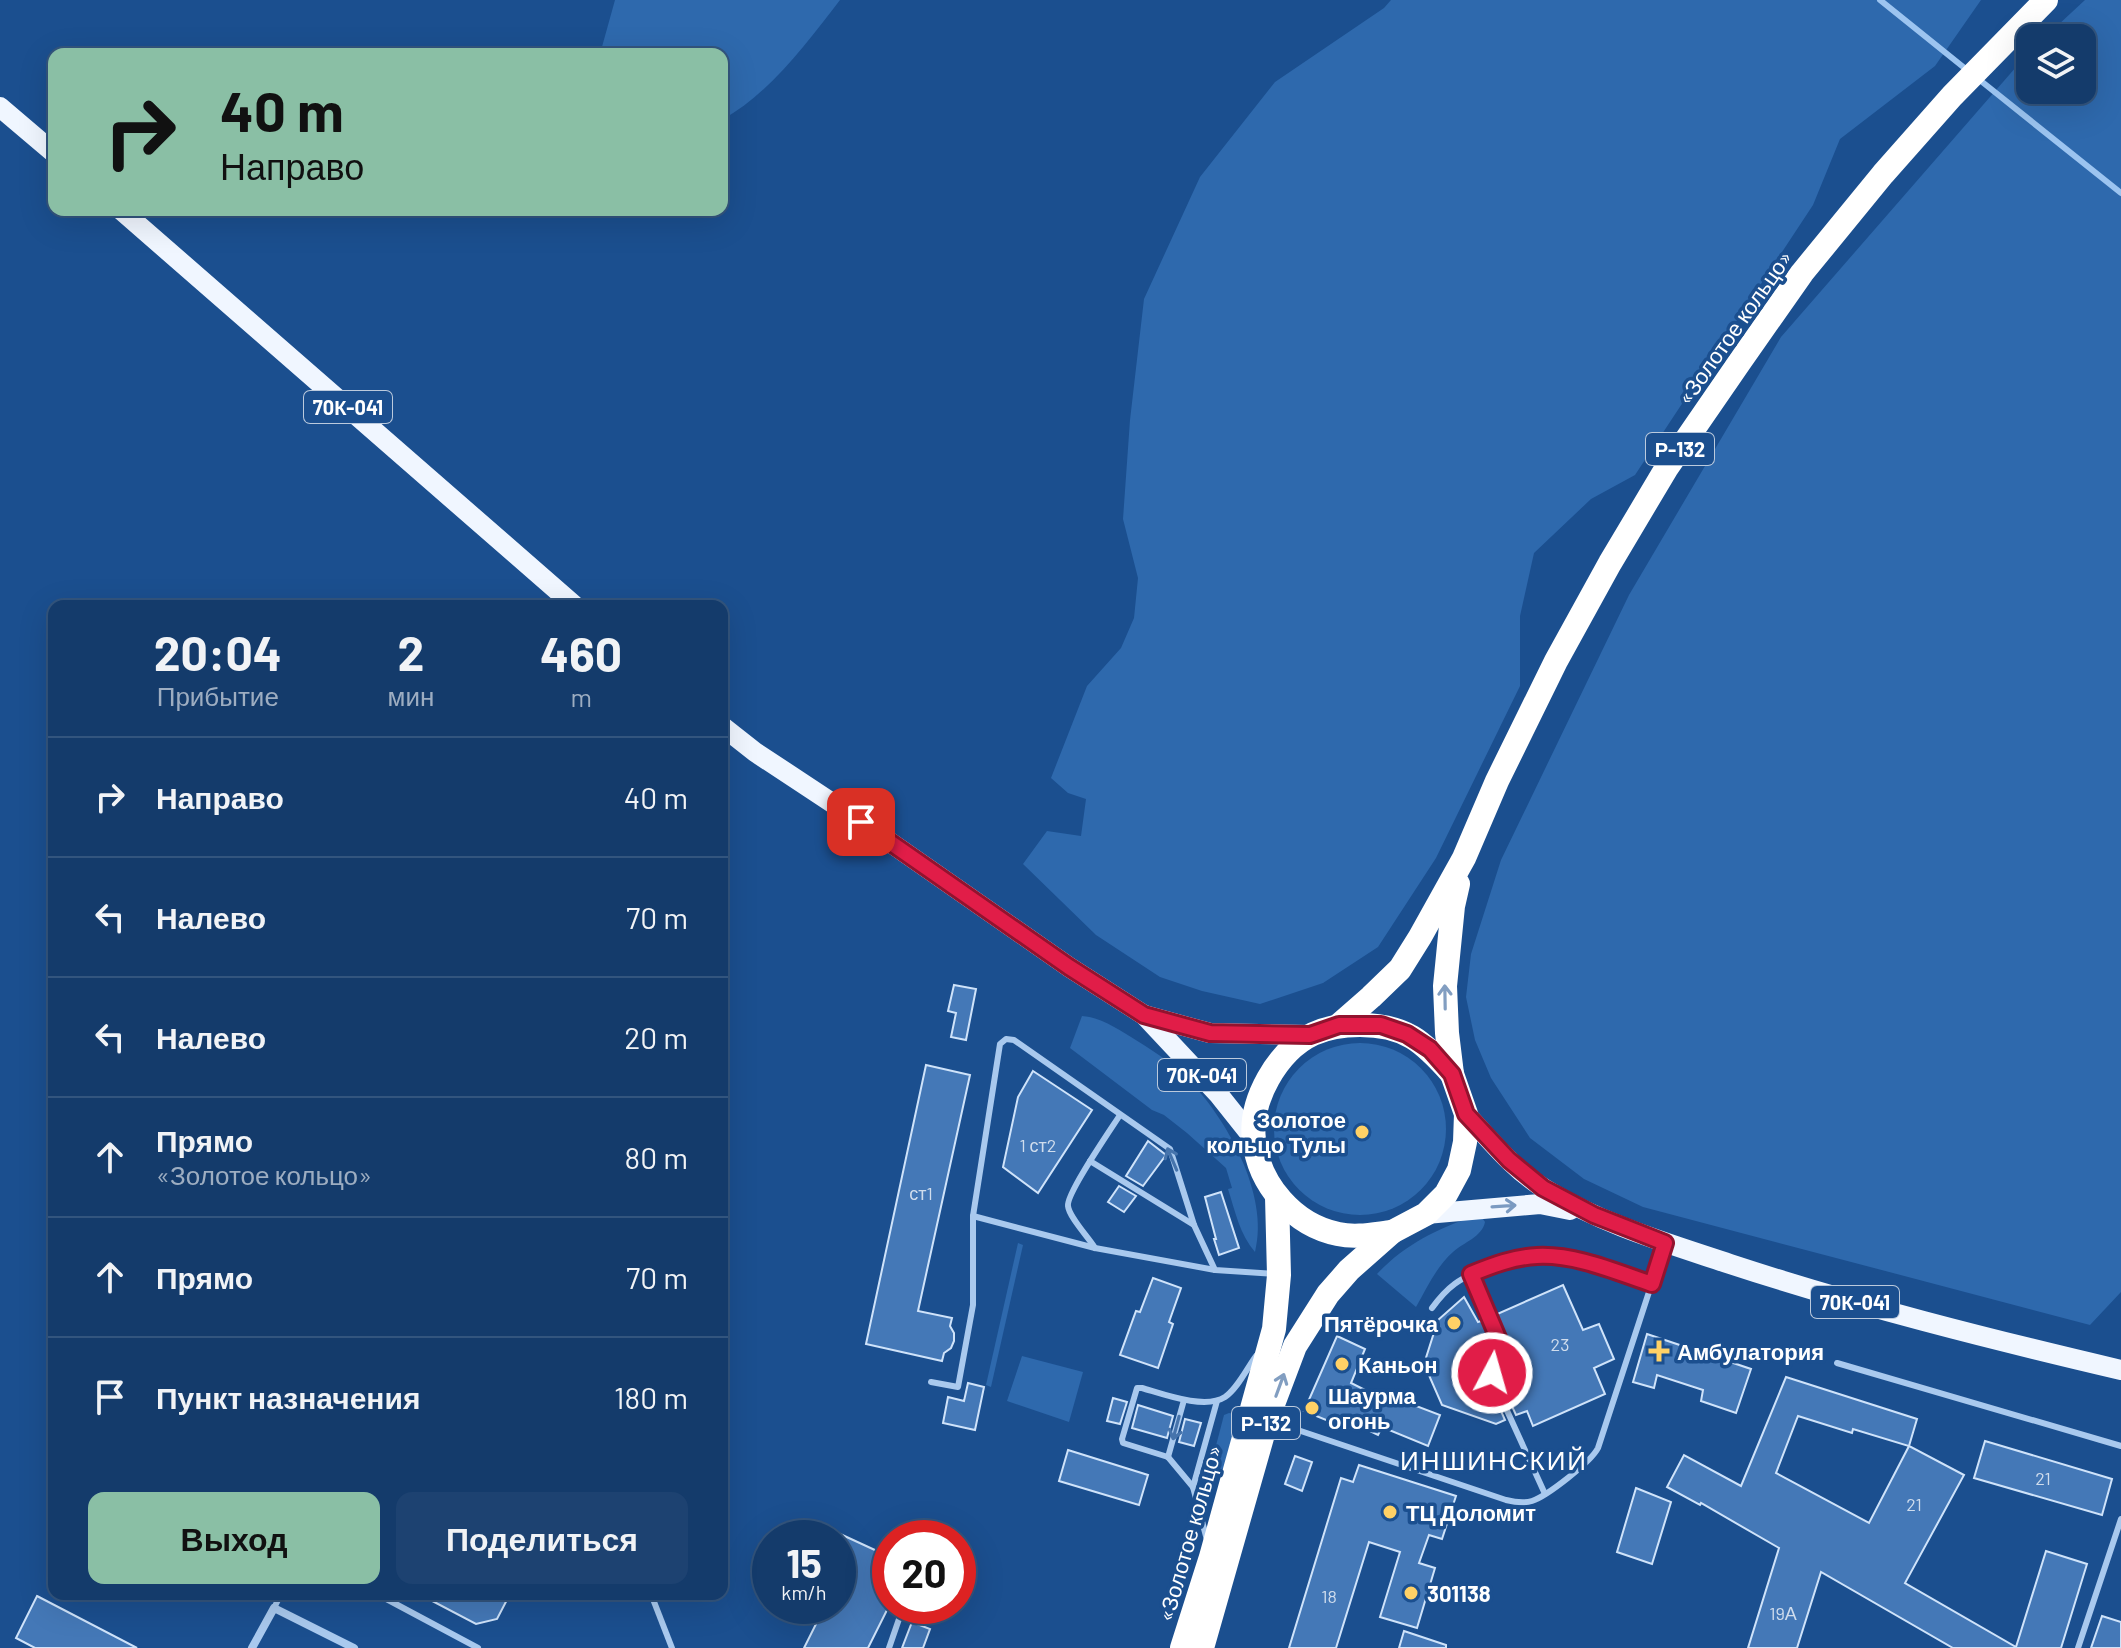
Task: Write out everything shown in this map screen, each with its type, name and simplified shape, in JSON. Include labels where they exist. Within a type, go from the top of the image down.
[{"type":"highway","name":"«Золотое кольцо»","points":[[1339,1025],[1400,969],[1420,937],[1464,858],[1497,781],[1556,661],[1666,469],[1802,273],[1883,174],[1964,84],[2046,0]]},
{"type":"highway","name":"«Золотое кольцо»","points":[[1202,1648],[1267,1420],[1295,1346],[1328,1294],[1349,1270],[1392,1232],[1426,1214],[1446,1194],[1459,1170],[1465,1142],[1466,1114],[1452,1074],[1445,986],[1453,906],[1464,858]]},
{"type":"highway","name":"«Золотое кольцо»","points":[[1392,1232],[1359,1237],[1337,1234],[1315,1227],[1294,1214],[1277,1197],[1262,1170],[1254,1139],[1257,1106],[1268,1077],[1289,1052],[1310,1035],[1339,1025],[1381,1025],[1407,1034],[1430,1049],[1452,1074]]},
{"type":"highway","name":"«Золотое кольцо»","points":[[1182,1648],[1211,1557],[1274,1329],[1279,1275],[1277,1197]]},
{"type":"main road","points":[[0,107],[48,148]]},
{"type":"main road","name":"70К-041","points":[[128,216],[568,600]]},
{"type":"main road","name":"70К-041","points":[[728,731],[1069,967],[1144,1015],[1219,1095],[1254,1139]]},
{"type":"main road","name":"70К-041","points":[[1144,1015],[1210,1033],[1310,1035]]},
{"type":"main road","name":"70К-041","points":[[1466,1114],[1509,1160],[1543,1188],[1594,1215],[1665,1243],[1870,1307],[2121,1370]]},
{"type":"main road","name":"70К-041","points":[[1426,1214],[1540,1204],[1594,1215]]},
{"type":"street","points":[[252,1648],[274,1608],[354,1648]]},
{"type":"lane","points":[[931,1382],[958,1387],[973,1305],[973,1216],[1000,1044],[1004,1040],[1014,1040],[1170,1149],[1194,1225],[1215,1270]]},
{"type":"lane","points":[[1095,1248],[1067,1205],[1090,1161],[1120,1115]]},
{"type":"lane","points":[[1090,1161],[1194,1225]]},
{"type":"lane","points":[[973,1216],[1095,1248],[1215,1270],[1279,1275]]},
{"type":"lane","points":[[1267,1420],[1506,1500],[1525,1503],[1545,1494],[1588,1462],[1598,1448],[1665,1243]]},
{"type":"lane","points":[[1432,1308],[1452,1284],[1509,1260],[1551,1256],[1577,1260],[1652,1284]]},
{"type":"lane","points":[[1471,1274],[1498,1338],[1492,1373],[1494,1382],[1545,1494]]},
{"type":"lane","points":[[1211,1557],[1193,1487],[1168,1457],[1122,1441],[1138,1388],[1184,1400],[1217,1401],[1231,1391],[1274,1329]]},
{"type":"lane","points":[[1837,1363],[2121,1446]]},
{"type":"lane","points":[[1168,1457],[1184,1400]]},
{"type":"lane","points":[[1193,1487],[1217,1401]]},
{"type":"lane","points":[[2078,1648],[2121,1519]]},
{"type":"lane","points":[[274,1608],[278,1600]]},
{"type":"lane","points":[[388,1600],[478,1648]]},
{"type":"lane","points":[[653,1600],[672,1648]]},
{"type":"lane","points":[[889,1648],[897,1624]]},
{"type":"shaded area","points":[[615,0],[840,0],[771,82],[728,116],[728,48],[602,48]]},
{"type":"shaded area","points":[[1391,0],[1981,0],[1935,66],[1840,139],[1813,205],[1635,475],[1591,499],[1534,553],[1520,616],[1520,686],[1436,858],[1378,947],[1323,983],[1260,1004],[1202,991],[1160,977],[1096,935],[1023,864],[1047,831],[1081,836],[1086,799],[1068,793],[1051,778],[1087,686],[1121,648],[1134,618],[1138,578],[1123,519],[1130,420],[1144,299],[1200,177],[1275,82],[1384,8]]},
{"type":"shaded area","points":[[2085,0],[2121,0],[2121,1292],[2090,1325],[1643,1207],[1584,1179],[1530,1138],[1491,1078],[1475,1040],[1466,997],[1471,954],[1501,860],[1629,595],[1781,337],[2016,67],[2016,104],[2096,104],[2096,24],[2059,24]]},
{"type":"shaded area","points":[[1082,1016],[1114,1027],[1167,1060],[1186,1077],[1216,1113],[1241,1158],[1250,1182],[1258,1230],[1255,1252],[1238,1222],[1228,1189],[1232,1188],[1226,1168],[1164,1115],[1152,1110],[1070,1048]]},
{"type":"shaded area","points":[[1360,1043],[1393,1050],[1421,1068],[1439,1096],[1446,1129],[1439,1162],[1421,1190],[1393,1208],[1360,1215],[1327,1208],[1299,1190],[1281,1162],[1274,1129],[1281,1096],[1299,1068],[1327,1050]]},
{"type":"shaded area","points":[[1474,1216],[1483,1219],[1483,1227],[1442,1264],[1416,1307],[1377,1274],[1422,1239]]},
{"type":"shaded area","points":[[1018,1243],[1023,1245],[991,1387],[986,1385]]},
{"type":"shaded area","points":[[1022,1356],[1083,1372],[1069,1422],[1007,1401]]},
{"type":"shaded area","points":[[1229,1413],[1237,1418],[1224,1468],[1220,1470],[1213,1467],[1212,1461],[1224,1415]]},
{"type":"building","points":[[954,985],[976,989],[966,1040],[951,1037],[956,1013],[948,1011]]},
{"type":"building","points":[[926,1065],[970,1075],[918,1311],[952,1318],[950,1326],[954,1341],[944,1353],[942,1361],[866,1344]]},
{"type":"building","points":[[1033,1071],[1092,1110],[1038,1193],[1003,1167],[1018,1097]]},
{"type":"building","points":[[1148,1141],[1166,1155],[1143,1186],[1126,1176]]},
{"type":"building","points":[[1119,1186],[1136,1196],[1124,1212],[1108,1202]]},
{"type":"building","points":[[1221,1192],[1239,1248],[1219,1255],[1205,1197]]},
{"type":"building","points":[[1153,1278],[1181,1288],[1158,1368],[1120,1355],[1136,1311],[1140,1312]]},
{"type":"building","points":[[1563,1285],[1583,1330],[1599,1324],[1614,1359],[1594,1368],[1605,1394],[1533,1426],[1527,1411],[1516,1415],[1500,1380],[1504,1338],[1495,1315]]},
{"type":"building","points":[[1464,1297],[1478,1322],[1484,1320],[1492,1339],[1487,1377],[1505,1420],[1496,1424],[1442,1405],[1424,1364],[1438,1320]]},
{"type":"building","points":[[1647,1334],[1751,1369],[1736,1413],[1701,1401],[1703,1390],[1657,1375],[1654,1388],[1633,1382]]},
{"type":"building","points":[[1337,1336],[1365,1349],[1351,1383],[1395,1405],[1398,1399],[1440,1415],[1428,1446],[1382,1427],[1378,1435],[1351,1422],[1348,1429],[1304,1411]]},
{"type":"building","points":[[1786,1377],[1917,1419],[1909,1446],[1964,1475],[1905,1583],[2016,1647],[2046,1551],[2087,1564],[2061,1648],[1953,1648],[1821,1572],[1797,1648],[1748,1648],[1779,1548],[1667,1487],[1684,1455],[1741,1486]],"holes":[[[1798,1416],[1909,1446],[1869,1523],[1776,1473]]]},
{"type":"building","points":[[968,1383],[984,1387],[975,1430],[943,1423],[948,1397],[964,1401]]},
{"type":"building","points":[[1113,1398],[1127,1402],[1120,1424],[1107,1421]]},
{"type":"building","points":[[1138,1405],[1173,1416],[1167,1438],[1132,1428]]},
{"type":"building","points":[[1185,1419],[1201,1423],[1194,1446],[1179,1442]]},
{"type":"building","points":[[1985,1441],[2112,1479],[2102,1515],[1974,1478]]},
{"type":"building","points":[[1068,1450],[1148,1475],[1139,1505],[1059,1481]]},
{"type":"building","points":[[1295,1456],[1312,1462],[1302,1491],[1285,1484]]},
{"type":"building","points":[[1359,1465],[1456,1496],[1442,1539],[1429,1535],[1419,1563],[1435,1568],[1417,1628],[1380,1617],[1400,1552],[1369,1542],[1336,1648],[1289,1648],[1341,1478],[1353,1482]]},
{"type":"building","points":[[1636,1488],[1671,1502],[1652,1564],[1617,1552]]},
{"type":"building","points":[[856,1541],[872,1549],[872,1624],[880,1624],[868,1648],[804,1648],[816,1624],[856,1624]]},
{"type":"building","points":[[37,1596],[137,1648],[35,1648],[16,1638]]},
{"type":"building","points":[[430,1600],[507,1600],[497,1619],[476,1624]]},
{"type":"building","points":[[2102,1616],[2121,1622],[2121,1648],[2091,1648]]},
{"type":"building","points":[[911,1624],[930,1629],[923,1648],[902,1648]]},
{"type":"building","points":[[1404,1631],[1446,1645],[1446,1648],[1399,1648]]},
{"type":"waterway","points":[[1880,0],[1967,70]]},
{"type":"waterway","points":[[1976,77],[2121,193]]},
{"type":"place","name":"Золотое кольцо Тулы","points":[[1362,1132]]},
{"type":"place","name":"Пятёрочка","points":[[1454,1323]]},
{"type":"place","name":"Амбулатория","points":[[1659,1351]]},
{"type":"place","name":"Каньон","points":[[1342,1364]]},
{"type":"place","name":"Шаурма огонь","points":[[1312,1408]]},
{"type":"place","name":"ТЦ Доломит","points":[[1390,1512]]},
{"type":"place","name":"301138","points":[[1411,1593]]},
{"type":"district","name":"ИНШИНСКИЙ","points":[[1494,1459]]},
{"type":"route","points":[[861,822],[1069,967],[1144,1015],[1210,1033],[1310,1035],[1339,1025],[1381,1025],[1407,1034],[1430,1049],[1452,1074],[1466,1114],[1509,1160],[1543,1188],[1594,1215],[1665,1243],[1652,1284],[1577,1260],[1551,1256],[1509,1260],[1471,1274],[1498,1338],[1492,1373]]}]
